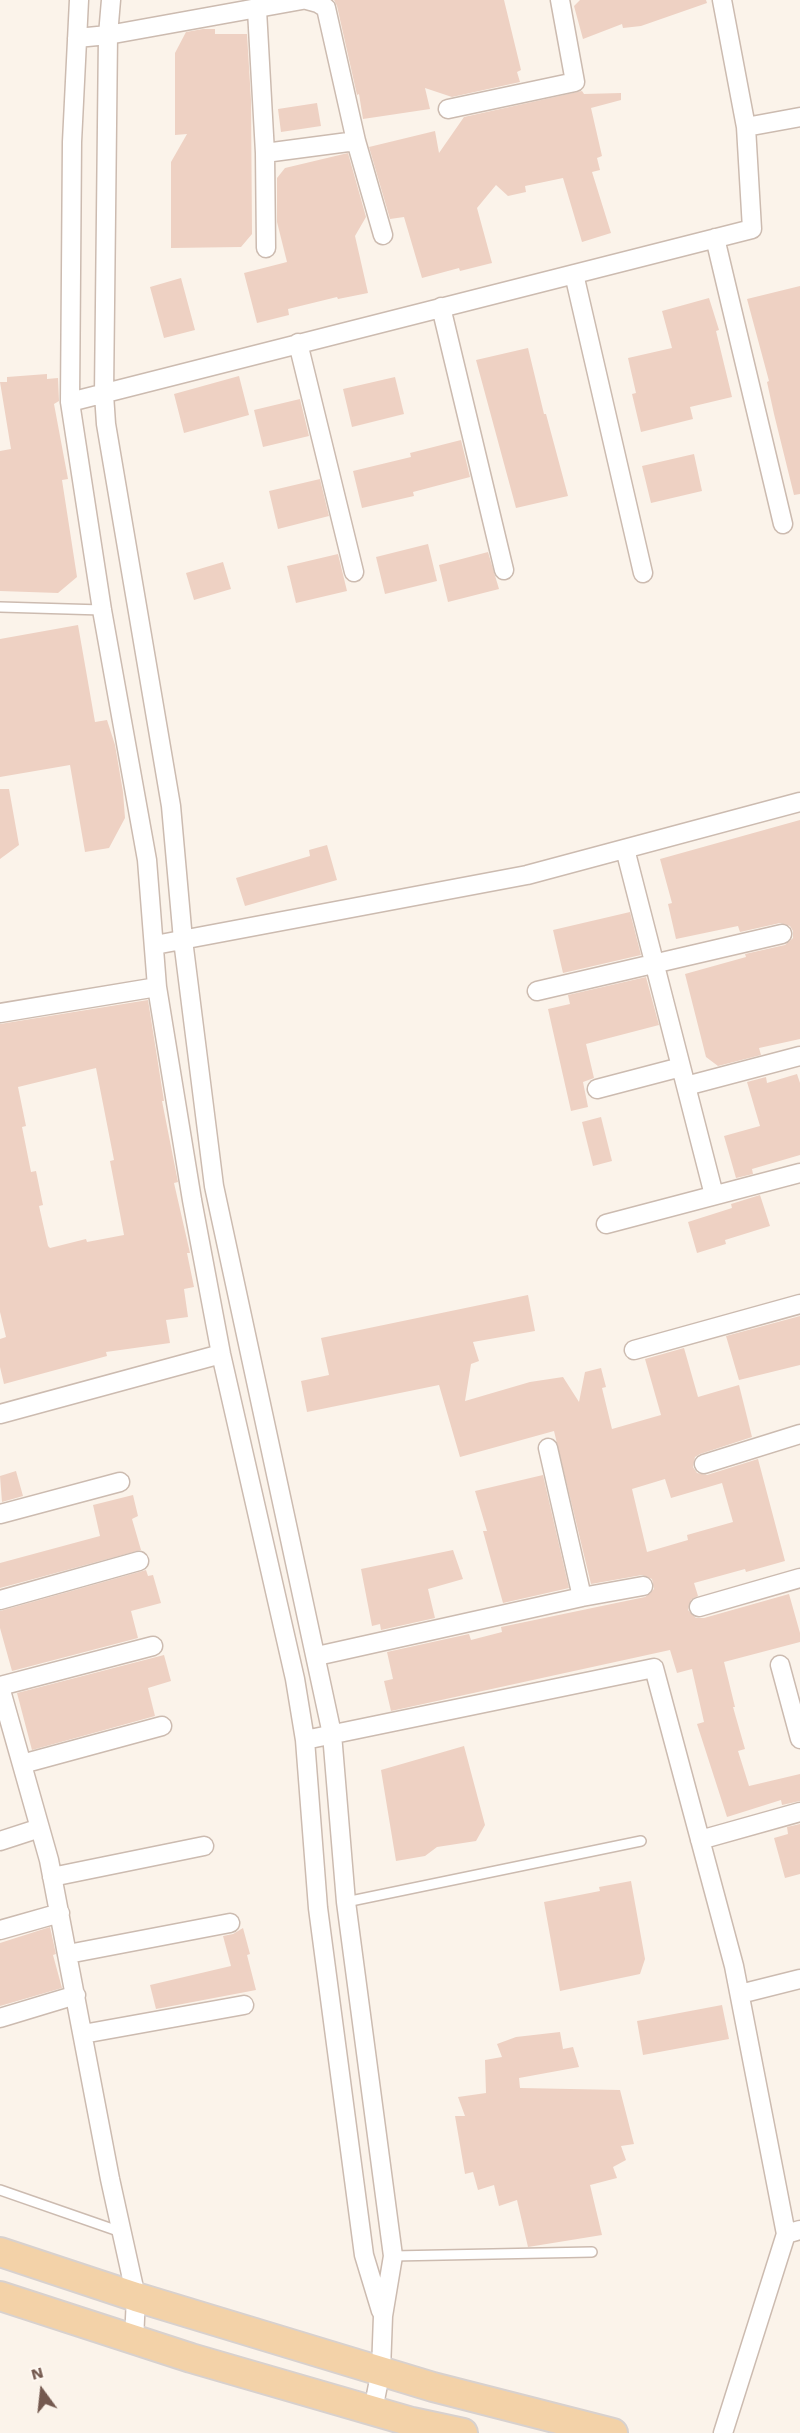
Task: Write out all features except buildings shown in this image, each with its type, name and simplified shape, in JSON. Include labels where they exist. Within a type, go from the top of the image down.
[{"type":"main road","points":[[0,2252],[136,2297],[433,2387],[613,2433]]},
{"type":"main road","points":[[0,2296],[191,2358],[373,2410],[413,2428],[463,2433]]},
{"type":"street","points":[[78,0],[72,142],[70,402],[102,610],[147,860],[157,987],[192,1200],[221,1354],[295,1679],[305,1740],[318,1908],[364,2256],[383,2316]]},
{"type":"street","points":[[111,0],[108,35],[104,394],[110,453],[171,806],[183,940],[214,1186],[332,1734],[346,1902],[393,2256],[383,2316],[381,2370],[373,2410]]},
{"type":"street","points":[[77,38],[108,35],[305,0],[318,3],[326,8],[356,141],[383,235]]},
{"type":"street","points":[[448,109],[575,82],[560,0]]},
{"type":"street","points":[[70,402],[752,229],[746,127],[722,0]]},
{"type":"street","points":[[257,10],[265,153],[266,248]]},
{"type":"street","points":[[746,127],[800,117]]},
{"type":"street","points":[[265,153],[356,141]]},
{"type":"street","points":[[715,238],[783,524]]},
{"type":"street","points":[[574,274],[643,573]]},
{"type":"street","points":[[441,307],[504,570]]},
{"type":"street","points":[[298,343],[354,572]]},
{"type":"street","points":[[155,945],[527,875],[800,802]]},
{"type":"street","points":[[625,849],[714,1196]]},
{"type":"street","points":[[537,991],[782,934]]},
{"type":"street","points":[[0,1013],[157,987]]},
{"type":"street","points":[[686,1086],[800,1056]]},
{"type":"street","points":[[597,1089],[681,1067]]},
{"type":"street","points":[[606,1224],[800,1173]]},
{"type":"street","points":[[634,1350],[800,1304]]},
{"type":"street","points":[[0,1414],[221,1354]]},
{"type":"street","points":[[704,1464],[800,1434]]},
{"type":"street","points":[[548,1449],[582,1597]]},
{"type":"street","points":[[0,1514],[120,1482]]},
{"type":"street","points":[[0,1600],[140,1561]]},
{"type":"street","points":[[699,1607],[800,1578]]},
{"type":"street","points":[[317,1656],[582,1597],[643,1586]]},
{"type":"street","points":[[134,2340],[136,2297],[121,2232],[60,1913],[40,1828],[0,1686],[153,1646]]},
{"type":"street","points":[[780,1665],[800,1739]]},
{"type":"street","points":[[305,1740],[654,1668],[740,1994],[793,2232],[723,2433]]},
{"type":"street","points":[[22,1764],[162,1726]]},
{"type":"street","points":[[700,1840],[800,1812]]},
{"type":"street","points":[[0,1841],[40,1828]]},
{"type":"street","points":[[52,1877],[204,1846]]},
{"type":"street","points":[[0,1930],[60,1913]]},
{"type":"street","points":[[68,1954],[230,1923]]},
{"type":"street","points":[[740,1994],[800,1979]]},
{"type":"street","points":[[0,2018],[76,1995]]},
{"type":"street","points":[[83,2034],[244,2005]]},
{"type":"lane","points":[[0,608],[102,610]]},
{"type":"lane","points":[[346,1902],[641,1841]]},
{"type":"lane","points":[[0,2190],[121,2232]]},
{"type":"lane","points":[[393,2256],[592,2252]]}]
